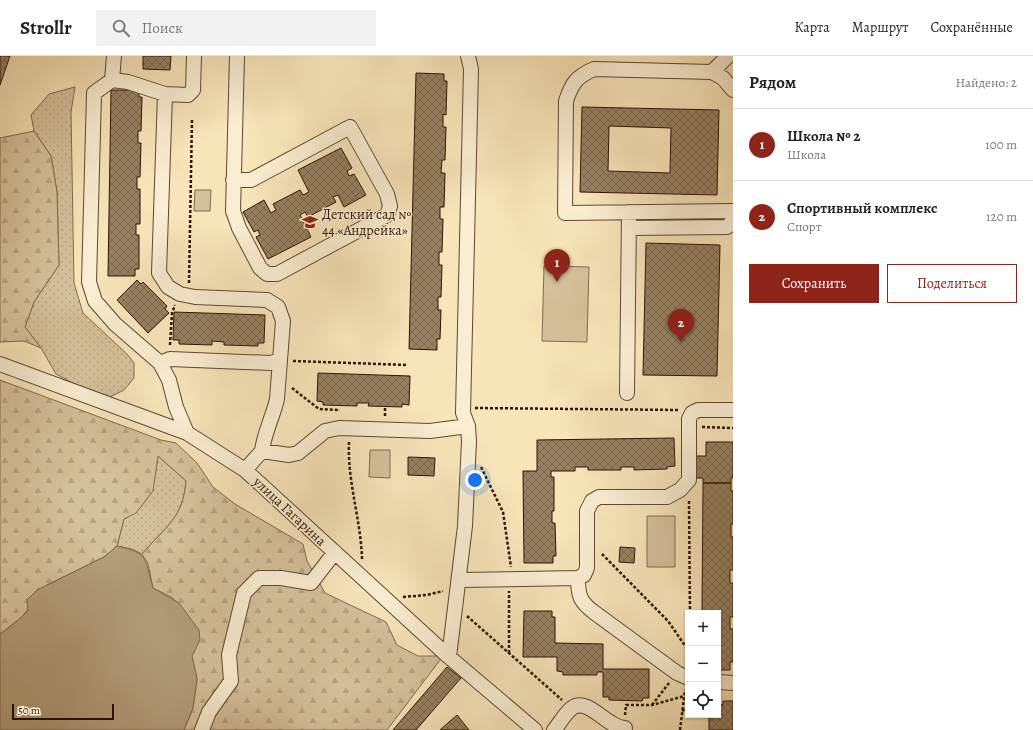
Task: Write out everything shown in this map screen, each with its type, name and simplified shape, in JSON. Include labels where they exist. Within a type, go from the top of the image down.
[{"type":"street","points":[[112,80],[114,56]]},
{"type":"street","points":[[194,56],[193,90],[188,95],[165,94],[128,82],[112,80],[94,93],[89,282],[95,301],[115,324],[165,361],[271,363],[280,360]]},
{"type":"street","points":[[233,180],[251,180],[350,127],[387,194],[390,206],[387,216],[277,274],[267,274],[260,268],[233,211],[233,180],[237,56]]},
{"type":"street","points":[[449,657],[465,526],[469,441],[468,426],[462,413],[471,69],[468,56]]},
{"type":"street","points":[[712,72],[728,56]]},
{"type":"street","points":[[733,90],[723,78],[712,72],[594,70],[582,74],[571,85],[566,101],[565,213],[733,211]]},
{"type":"street","points":[[165,94],[159,273],[168,287],[184,295],[267,300],[278,308],[283,321],[278,399],[275,411],[263,439],[262,451],[245,470]]},
{"type":"street","points":[[627,393],[629,212]]},
{"type":"street","points":[[629,228],[727,227],[733,221]]},
{"type":"street","points":[[165,361],[168,380],[176,407],[187,433]]},
{"type":"street","name":"улица Гагарина","points":[[0,364],[187,433],[245,470],[449,657],[535,730]]},
{"type":"street","points":[[458,584],[510,579],[578,578],[584,575],[587,568],[587,511],[592,501],[599,497],[666,497],[680,490],[689,480],[689,419],[692,413],[698,410],[733,410]]},
{"type":"street","points":[[262,451],[289,455],[298,453],[325,431],[349,428],[430,431],[468,426]]},
{"type":"street","points":[[202,730],[209,712],[231,681],[229,656],[244,593],[259,578],[281,578],[311,583],[335,552]]},
{"type":"street","points":[[578,578],[578,594],[585,605],[684,676]]},
{"type":"street","points":[[721,682],[733,683]]},
{"type":"street","points":[[554,730],[572,708],[579,704],[586,705],[612,725],[625,728]]},
{"type":"path","points":[[165,361],[172,312],[184,295],[192,119]]},
{"type":"path","points":[[280,360],[408,365]]},
{"type":"path","points":[[279,378],[319,409],[340,410]]},
{"type":"path","points":[[463,408],[682,410],[692,413]]},
{"type":"path","points":[[689,427],[733,428]]},
{"type":"path","points":[[349,428],[348,459],[361,536],[363,578]]},
{"type":"path","points":[[479,462],[503,512],[511,572],[509,653]]},
{"type":"path","points":[[689,480],[690,610]]},
{"type":"path","points":[[602,554],[668,621],[685,646]]},
{"type":"path","points":[[384,598],[427,595],[458,584]]},
{"type":"path","points":[[456,607],[572,708]]},
{"type":"path","points":[[680,730],[684,696],[684,676]]},
{"type":"path","points":[[652,705],[684,676]]},
{"type":"path","points":[[625,728],[626,705],[652,705],[684,696]]},
{"type":"green space","points":[[75,87],[71,112],[74,283],[83,313],[127,354],[134,363],[134,378],[124,390],[110,397],[80,387],[56,374],[41,348],[25,327],[34,302],[59,265],[57,192],[51,156],[34,131],[31,115],[49,94]]},
{"type":"green space","points":[[34,131],[51,156],[57,192],[59,265],[34,302],[25,327],[41,348],[24,341],[0,342],[0,138]]},
{"type":"green space","points":[[195,190],[211,190],[210,211],[194,211]]},
{"type":"green space","points":[[544,266],[589,267],[587,342],[542,341]]},
{"type":"green space","points":[[0,380],[161,440],[176,443],[197,463],[213,487],[235,504],[303,544],[307,561],[325,593],[386,622],[397,645],[418,656],[443,656],[387,730],[184,730],[193,708],[197,679],[192,656],[173,598],[153,588],[148,564],[142,554],[172,522],[177,514],[184,494],[186,481],[158,456],[153,491],[136,513],[124,519],[117,546],[104,557],[47,585],[22,617],[0,634]]},
{"type":"green space","points":[[370,450],[390,450],[390,478],[369,477]]},
{"type":"green space","points":[[158,456],[186,481],[184,494],[181,505],[172,522],[142,554],[132,549],[117,546],[124,519],[141,507],[150,493],[155,476]]},
{"type":"green space","points":[[647,516],[675,516],[675,567],[647,567]]},
{"type":"shaded area","points":[[117,546],[141,555],[147,564],[153,588],[179,603],[199,630],[200,640],[192,656],[197,679],[195,695],[193,708],[184,730],[0,730],[0,634],[22,617],[28,610],[27,600],[37,590],[104,557]]},
{"type":"building","points":[[0,56],[10,56],[0,85]]},
{"type":"building","points":[[143,56],[171,56],[170,70],[143,69]]},
{"type":"building","points":[[416,73],[444,74],[444,81],[447,81],[446,115],[443,114],[443,127],[446,127],[445,160],[442,160],[441,173],[445,173],[444,207],[440,207],[440,219],[443,219],[442,252],[439,252],[439,265],[442,265],[441,297],[438,297],[438,310],[441,310],[440,339],[437,339],[437,350],[409,349]]},
{"type":"building","points":[[111,90],[139,90],[139,97],[142,97],[141,131],[138,131],[138,143],[141,143],[140,177],[137,177],[137,189],[140,189],[140,224],[136,224],[136,235],[139,235],[139,269],[135,269],[135,276],[108,276]]},
{"type":"building","points":[[582,107],[719,110],[717,195],[580,192]],"holes":[[[609,126],[671,128],[670,173],[608,171]]]},
{"type":"building","points":[[341,148],[352,168],[347,171],[349,176],[354,174],[366,195],[344,207],[338,195],[333,197],[336,202],[308,217],[305,212],[300,215],[311,237],[268,259],[256,237],[260,235],[258,230],[254,232],[243,212],[264,200],[271,213],[276,210],[273,204],[300,190],[303,195],[309,192],[298,170]]},
{"type":"building","points":[[646,243],[720,245],[717,376],[643,375]]},
{"type":"building","points":[[137,280],[141,284],[143,282],[167,306],[165,309],[169,313],[148,333],[117,300]]},
{"type":"building","points":[[174,312],[265,315],[264,343],[258,343],[258,346],[224,345],[224,342],[212,341],[212,345],[179,344],[179,340],[173,340]]},
{"type":"building","points":[[318,373],[410,376],[409,405],[402,404],[402,407],[368,406],[369,403],[357,403],[357,406],[323,405],[323,402],[317,401]]},
{"type":"building","points":[[674,438],[675,466],[667,467],[667,469],[634,470],[634,467],[621,467],[621,470],[588,470],[588,467],[575,467],[575,471],[551,471],[551,477],[554,477],[554,511],[552,511],[552,523],[555,523],[556,556],[553,556],[553,563],[524,563],[523,471],[537,471],[537,440]]},
{"type":"building","points":[[706,442],[733,442],[733,478],[731,478],[731,483],[703,483],[703,478],[693,478],[693,456],[706,456]]},
{"type":"building","points":[[408,457],[435,458],[434,476],[408,475]]},
{"type":"building","points":[[703,483],[731,483],[731,491],[733,491],[733,524],[731,524],[731,537],[733,537],[733,570],[730,570],[730,583],[733,583],[733,617],[730,617],[730,629],[733,629],[733,662],[730,662],[730,670],[721,670],[721,610],[702,610]]},
{"type":"building","points":[[620,547],[635,548],[634,563],[619,562]]},
{"type":"building","points":[[524,611],[552,611],[552,617],[555,617],[555,643],[603,644],[603,669],[649,669],[649,698],[643,698],[642,701],[609,700],[609,697],[603,697],[603,672],[597,672],[597,675],[563,675],[563,672],[557,671],[557,657],[523,657]]},
{"type":"building","points":[[447,667],[461,678],[416,730],[393,730]]},
{"type":"building","points":[[723,701],[733,701],[733,730],[709,730],[709,718],[721,718],[721,705],[723,705]]},
{"type":"building","points":[[457,715],[469,730],[440,730]]},
{"type":"place","name":"Детский сад № 44 «Андрейка»","points":[[310,222]]},
{"type":"place","name":"Школа № 2","points":[[557,282]]},
{"type":"place","name":"Спортивный комплекс","points":[[681,342]]}]
